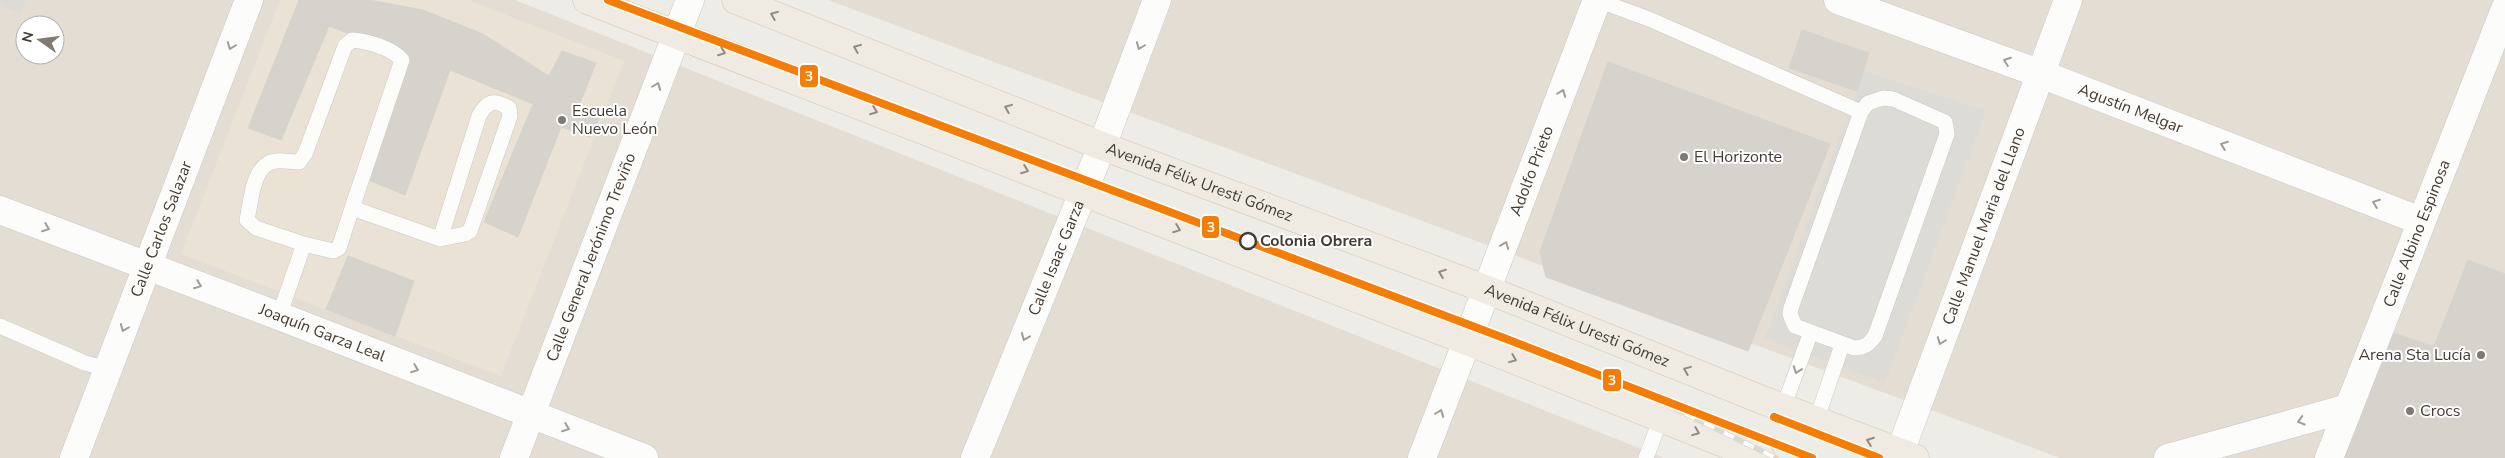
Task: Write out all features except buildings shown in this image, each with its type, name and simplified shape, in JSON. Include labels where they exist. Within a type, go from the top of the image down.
[{"type":"main road","points":[[587,0],[1468,341],[1761,458]]},
{"type":"main road","name":"Avenida Félix Uresti Gómez","points":[[736,0],[1102,146],[1488,290],[1816,421],[1908,455]]},
{"type":"street","name":"Calle Carlos Salazar","points":[[74,458],[249,0]]},
{"type":"street","name":"Calle General Jerónimo Treviño","points":[[514,458],[690,0]]},
{"type":"street","name":"Calle Isaac Garza","points":[[975,458],[1102,146],[1158,0]]},
{"type":"street","name":"Adolfo Prieto","points":[[1422,458],[1488,290],[1597,0]]},
{"type":"street","name":"Agustín Melgar","points":[[1838,0],[2042,74],[2421,221]]},
{"type":"street","name":"Calle Manuel Maria del Llano","points":[[1908,455],[2068,0]]},
{"type":"street","name":"Calle Albino Espinosa","points":[[2329,458],[2505,9]]},
{"type":"street","name":"Joaquín Garza Leal","points":[[0,210],[644,458]]},
{"type":"street","points":[[2168,458],[2348,408]]},
{"type":"lane","points":[[1597,0],[1649,19],[1861,112]]},
{"type":"lane","points":[[352,40],[362,41],[397,54],[402,60],[339,248],[333,251],[304,244],[256,228],[247,220],[258,172],[266,164],[275,160],[299,162],[305,154],[345,46],[352,40]]},
{"type":"lane","points":[[1876,99],[1893,99],[1945,122],[1947,134],[1875,336],[1862,348],[1842,345],[1795,326],[1790,314],[1861,112],[1876,99]]},
{"type":"lane","points":[[352,208],[440,239],[465,234],[475,224],[510,116],[509,108],[499,102],[492,101],[484,105],[479,116],[440,239]]},
{"type":"lane","points":[[279,316],[304,244]]},
{"type":"lane","points":[[0,326],[85,363],[108,369]]},
{"type":"lane","points":[[1783,408],[1811,332]]},
{"type":"lane","points":[[1816,421],[1842,345]]},
{"type":"lane","points":[[1646,458],[1661,418]]},
{"type":"shaded area","points":[[0,0],[515,0],[1664,458],[0,458]]},
{"type":"shaded area","points":[[0,0],[26,0],[21,13],[0,5]]},
{"type":"shaded area","points":[[280,0],[468,0],[624,61],[501,376],[181,254]]},
{"type":"shaded area","points":[[828,0],[2505,0],[2505,458],[2060,458]]},
{"type":"shaded area","points":[[1864,71],[1986,111],[1885,383],[1765,338]]},
{"type":"railway","points":[[1645,394],[1776,458]]},
{"type":"transit line","name":"3","points":[[608,0],[1504,338],[1812,458]]},
{"type":"transit line","name":"3","points":[[1774,417],[1879,458]]},
{"type":"place","name":"Escuela Nuevo León","points":[[562,120]]},
{"type":"place","name":"El Horizonte","points":[[1684,157]]},
{"type":"place","name":"Colonia Obrera","points":[[1248,241]]},
{"type":"place","name":"Arena Sta Lucía","points":[[2481,355]]},
{"type":"place","name":"Crocs","points":[[2410,411]]}]
